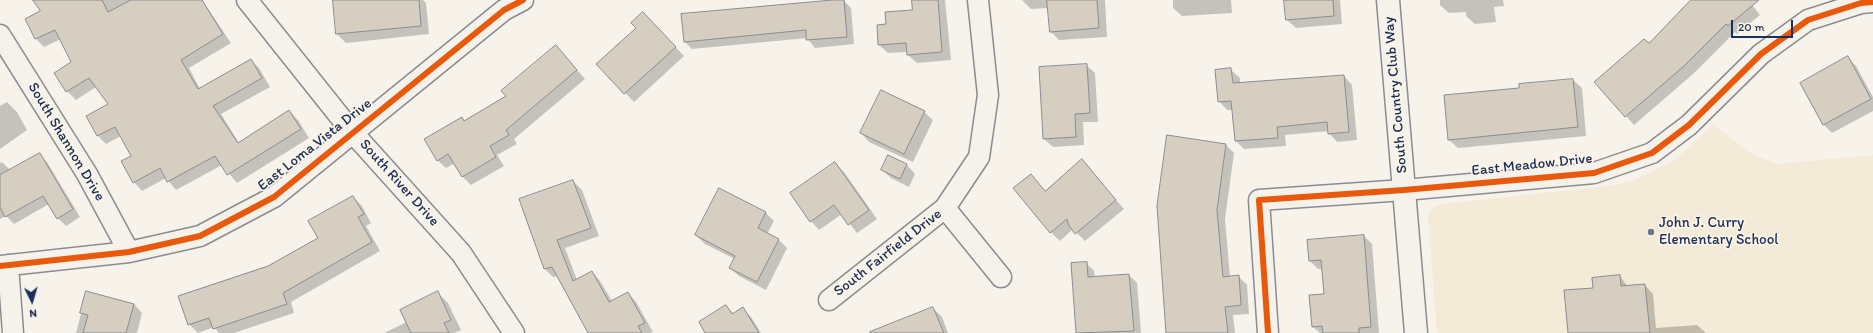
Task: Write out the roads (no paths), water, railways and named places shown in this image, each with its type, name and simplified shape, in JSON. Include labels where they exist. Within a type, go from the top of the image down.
[{"type":"street","name":"South River Drive","points":[[247,0],[353,133],[461,253],[514,333]]},
{"type":"street","name":"East Loma Vista Drive","points":[[4,265],[129,252],[200,236],[274,197],[504,10],[523,0]]},
{"type":"street","name":"South Fairfield Drive","points":[[829,300],[946,208],[979,158],[988,95],[978,0]]},
{"type":"street","name":"South Country Club Way","points":[[1388,0],[1416,333]]},
{"type":"street","name":"East Meadow Drive","points":[[1268,333],[1259,200],[1404,190],[1594,173],[1652,153],[1690,125],[1761,54],[1808,20],[1861,3],[1873,2]]},
{"type":"street","name":"South Shannon Drive","points":[[0,35],[87,174],[129,252]]},
{"type":"street","points":[[946,208],[1001,277]]},
{"type":"street","points":[[4,265],[13,333]]},
{"type":"place","name":"John J. Curry Elementary School","points":[[1651,232]]}]
